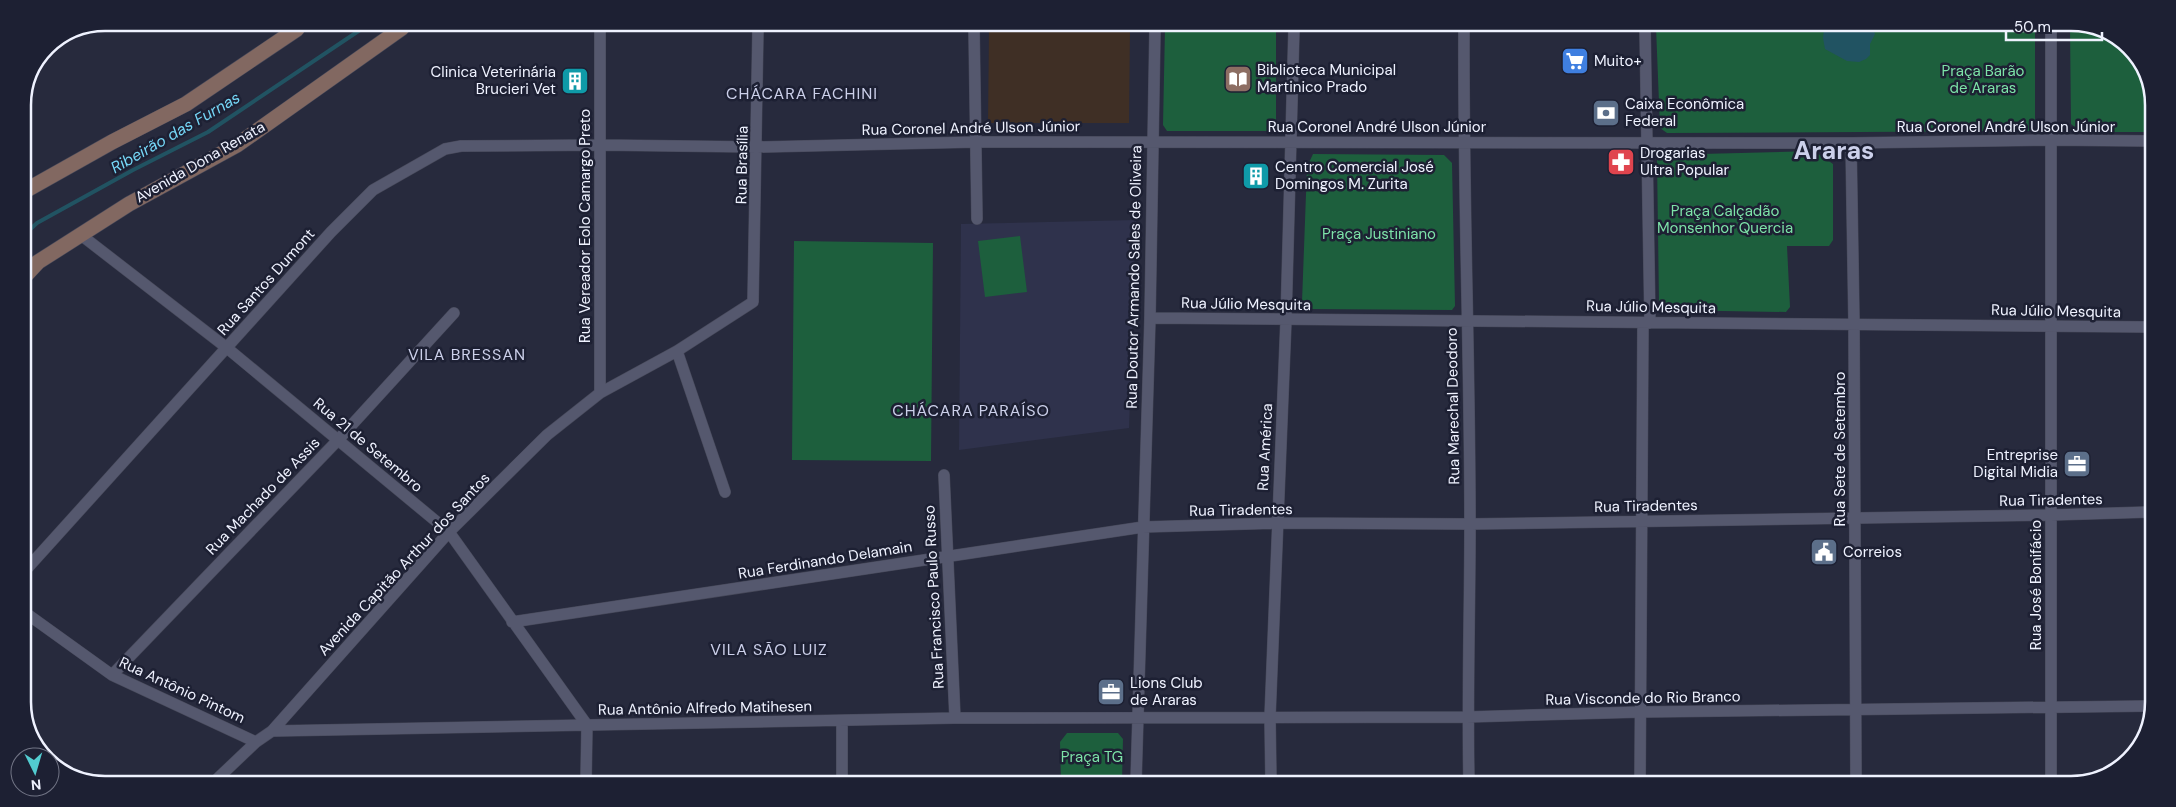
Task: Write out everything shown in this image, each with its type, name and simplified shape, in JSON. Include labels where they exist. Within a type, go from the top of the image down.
[{"type":"main road","points":[[31,188],[112,142],[186,104],[293,31]]},
{"type":"main road","name":"Avenida Dona Renata","points":[[31,269],[38,262],[129,204],[237,145],[398,31]]},
{"type":"street","name":"Rua Vereador Eolo Camargo Preto","points":[[600,31],[600,393]]},
{"type":"street","name":"Rua Brasília","points":[[753,302],[758,31]]},
{"type":"street","points":[[974,31],[977,218]]},
{"type":"street","name":"Rua Doutor Armando Sales de Oliveira","points":[[1136,776],[1150,318],[1155,31]]},
{"type":"street","name":"Rua América","points":[[1271,776],[1270,717],[1286,320],[1294,31]]},
{"type":"street","name":"Rua Marechal Deodoro","points":[[1464,31],[1466,320],[1470,524],[1467,717],[1469,776]]},
{"type":"street","points":[[1640,776],[1647,322],[1645,31]]},
{"type":"street","name":"Rua José Bonifácio","points":[[2051,31],[2051,776]]},
{"type":"street","name":"Rua Coronel André Ulson Júnior","points":[[600,145],[757,146],[976,142],[1851,143],[2051,140],[2145,141]]},
{"type":"street","name":"Rua Sete de Setembro","points":[[1851,143],[1856,518],[1856,776]]},
{"type":"street","name":"Rua Santos Dumont","points":[[31,564],[331,232],[373,190],[445,149],[461,146],[600,145]]},
{"type":"street","name":"Rua 21 de Setembro","points":[[81,235],[227,348],[449,532],[587,725]]},
{"type":"street","name":"Avenida Capitão Arthur dos Santos","points":[[220,776],[256,742],[272,731],[449,532],[546,435],[600,393],[677,351],[747,308],[753,302]]},
{"type":"street","name":"Rua Machado de Assis","points":[[112,676],[338,440],[454,313]]},
{"type":"street","name":"Rua Júlio Mesquita","points":[[1150,318],[2145,327]]},
{"type":"street","points":[[677,351],[725,492]]},
{"type":"street","name":"Rua Francisco Paulo Russo","points":[[944,474],[955,718]]},
{"type":"street","name":"Rua Tiradentes","points":[[1143,527],[1277,523],[1470,524],[1643,520],[2051,516],[2145,512]]},
{"type":"street","name":"Rua Ferdinando Delamain","points":[[512,622],[1143,527]]},
{"type":"street","name":"Rua Antônio Pintom","points":[[31,617],[112,676],[256,742]]},
{"type":"street","name":"Rua Visconde do Rio Branco","points":[[1138,717],[1467,717],[1641,712],[2144,706]]},
{"type":"street","name":"Rua Antônio Alfredo Matihesen","points":[[272,731],[955,718],[1138,717]]},
{"type":"street","points":[[842,721],[842,776]]},
{"type":"street","points":[[586,776],[587,725]]},
{"type":"shaded area","points":[[989,31],[1130,31],[1129,123],[988,123]]},
{"type":"shaded area","points":[[1824,31],[1874,31],[1875,34],[1870,44],[1870,55],[1859,62],[1847,61],[1825,49]]},
{"type":"shaded area","points":[[1136,220],[1129,428],[959,450],[961,224]]},
{"type":"green space","points":[[1165,31],[1276,31],[1276,127],[1269,131],[1167,131],[1163,125]]},
{"type":"green space","name":"Praça Barão de Araras","points":[[1656,31],[2035,31],[2035,124],[2029,131],[1667,133],[1660,128]]},
{"type":"green space","points":[[2070,31],[2094,35],[2112,44],[2135,68],[2141,82],[2145,101],[2145,132],[2081,132],[2071,124]]},
{"type":"green space","name":"Praça Calçadão Monsenhor Quercia","points":[[1814,151],[1833,164],[1833,240],[1829,246],[1787,246],[1790,307],[1786,312],[1664,310],[1659,303],[1657,159],[1661,155]]},
{"type":"green space","name":"Praça Justiniano","points":[[1313,154],[1444,155],[1452,163],[1455,306],[1452,310],[1307,309],[1302,302],[1307,167]]},
{"type":"green space","points":[[1020,236],[1027,292],[985,297],[978,241]]},
{"type":"green space","points":[[794,241],[933,243],[931,461],[792,460]]},
{"type":"green space","name":"Praça TG","points":[[1067,733],[1118,733],[1123,739],[1122,776],[1061,776],[1060,742]]},
{"type":"waterway","name":"Ribeirão das Furnas","points":[[31,229],[37,223],[133,170],[208,132],[359,31]]},
{"type":"place","name":"Muito+","points":[[1575,61]]},
{"type":"place","name":"Biblioteca Municipal Martinico Prado","points":[[1238,79]]},
{"type":"place","name":"Clinica Veterinária Brucieri Vet","points":[[575,81]]},
{"type":"place","name":"Caixa Econômica Federal","points":[[1606,113]]},
{"type":"place","name":"Drogarias Ultra Popular","points":[[1621,162]]},
{"type":"place","name":"Centro Comercial José Domingos M. Zurita","points":[[1256,176]]},
{"type":"place","name":"Entreprise Digital Midia","points":[[2077,464]]},
{"type":"place","name":"Correios","points":[[1824,552]]},
{"type":"place","name":"Lions Club de Araras","points":[[1111,692]]},
{"type":"district","name":"CHÁCARA FACHINI","points":[[802,93]]},
{"type":"district","name":"Araras","points":[[1834,150]]},
{"type":"district","name":"VILA BRESSAN","points":[[467,354]]},
{"type":"district","name":"CHÁCARA PARAÍSO","points":[[971,410]]},
{"type":"district","name":"VILA SÃO LUIZ","points":[[769,649]]}]
